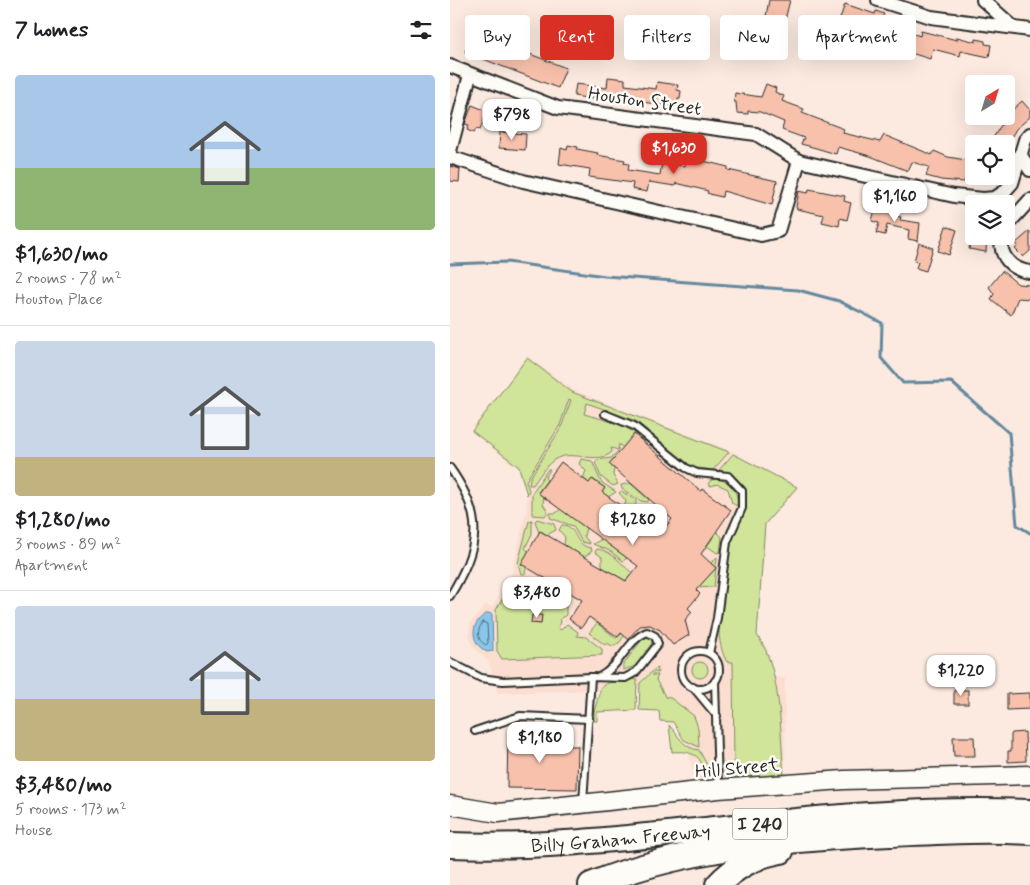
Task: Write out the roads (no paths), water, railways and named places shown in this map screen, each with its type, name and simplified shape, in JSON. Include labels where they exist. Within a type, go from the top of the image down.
[{"type":"highway","points":[[718,885],[732,872],[758,858],[923,802],[1030,805]]},
{"type":"highway","name":"Billy Graham Freeway","points":[[592,885],[667,860],[712,850],[786,840],[857,825],[955,810],[1030,812]]},
{"type":"highway","name":"Billy Graham Freeway","points":[[450,844],[490,847],[857,825],[1030,832]]},
{"type":"street","points":[[878,0],[931,17],[1030,30]]},
{"type":"street","points":[[983,0],[1014,27]]},
{"type":"street","name":"Houston Street","points":[[450,66],[558,108],[756,134],[799,161],[954,196],[983,199],[995,198],[1012,184],[1025,140],[1030,134]]},
{"type":"street","points":[[450,152],[470,74]]},
{"type":"street","points":[[1020,154],[1030,170]]},
{"type":"street","points":[[450,158],[523,181],[761,235],[778,231],[799,161]]},
{"type":"street","points":[[1015,216],[1030,200]]},
{"type":"street","points":[[1001,245],[1007,261],[1018,269],[1030,272]]},
{"type":"street","name":"Hill Street","points":[[450,805],[498,812],[718,788],[844,780],[1030,775]]},
{"type":"lane","points":[[605,414],[634,426],[686,468],[697,473],[728,476],[742,490],[742,508],[728,542],[717,618],[708,653]]},
{"type":"lane","points":[[450,468],[465,489],[474,510],[475,542],[462,577],[450,596]]},
{"type":"lane","points":[[450,662],[481,678],[503,681],[601,676],[625,678],[636,672],[658,644],[655,636],[647,632],[638,636],[612,670],[601,676]]},
{"type":"lane","points":[[716,716],[692,686],[687,683],[681,673],[686,656],[697,651],[708,653],[714,657],[719,669],[715,681],[716,716],[718,788]]},
{"type":"lane","points":[[583,804],[591,677]]},
{"type":"lane","points":[[692,686],[705,688],[715,681]]},
{"type":"lane","points":[[475,731],[520,716],[589,719]]},
{"type":"water","points":[[488,613],[492,614],[493,651],[487,652],[477,643],[474,632],[478,621]]},
{"type":"waterway","points":[[450,264],[507,262],[605,276],[798,290],[839,301],[882,323],[881,358],[903,383],[951,382],[1009,433],[1017,525],[1030,533]]}]
